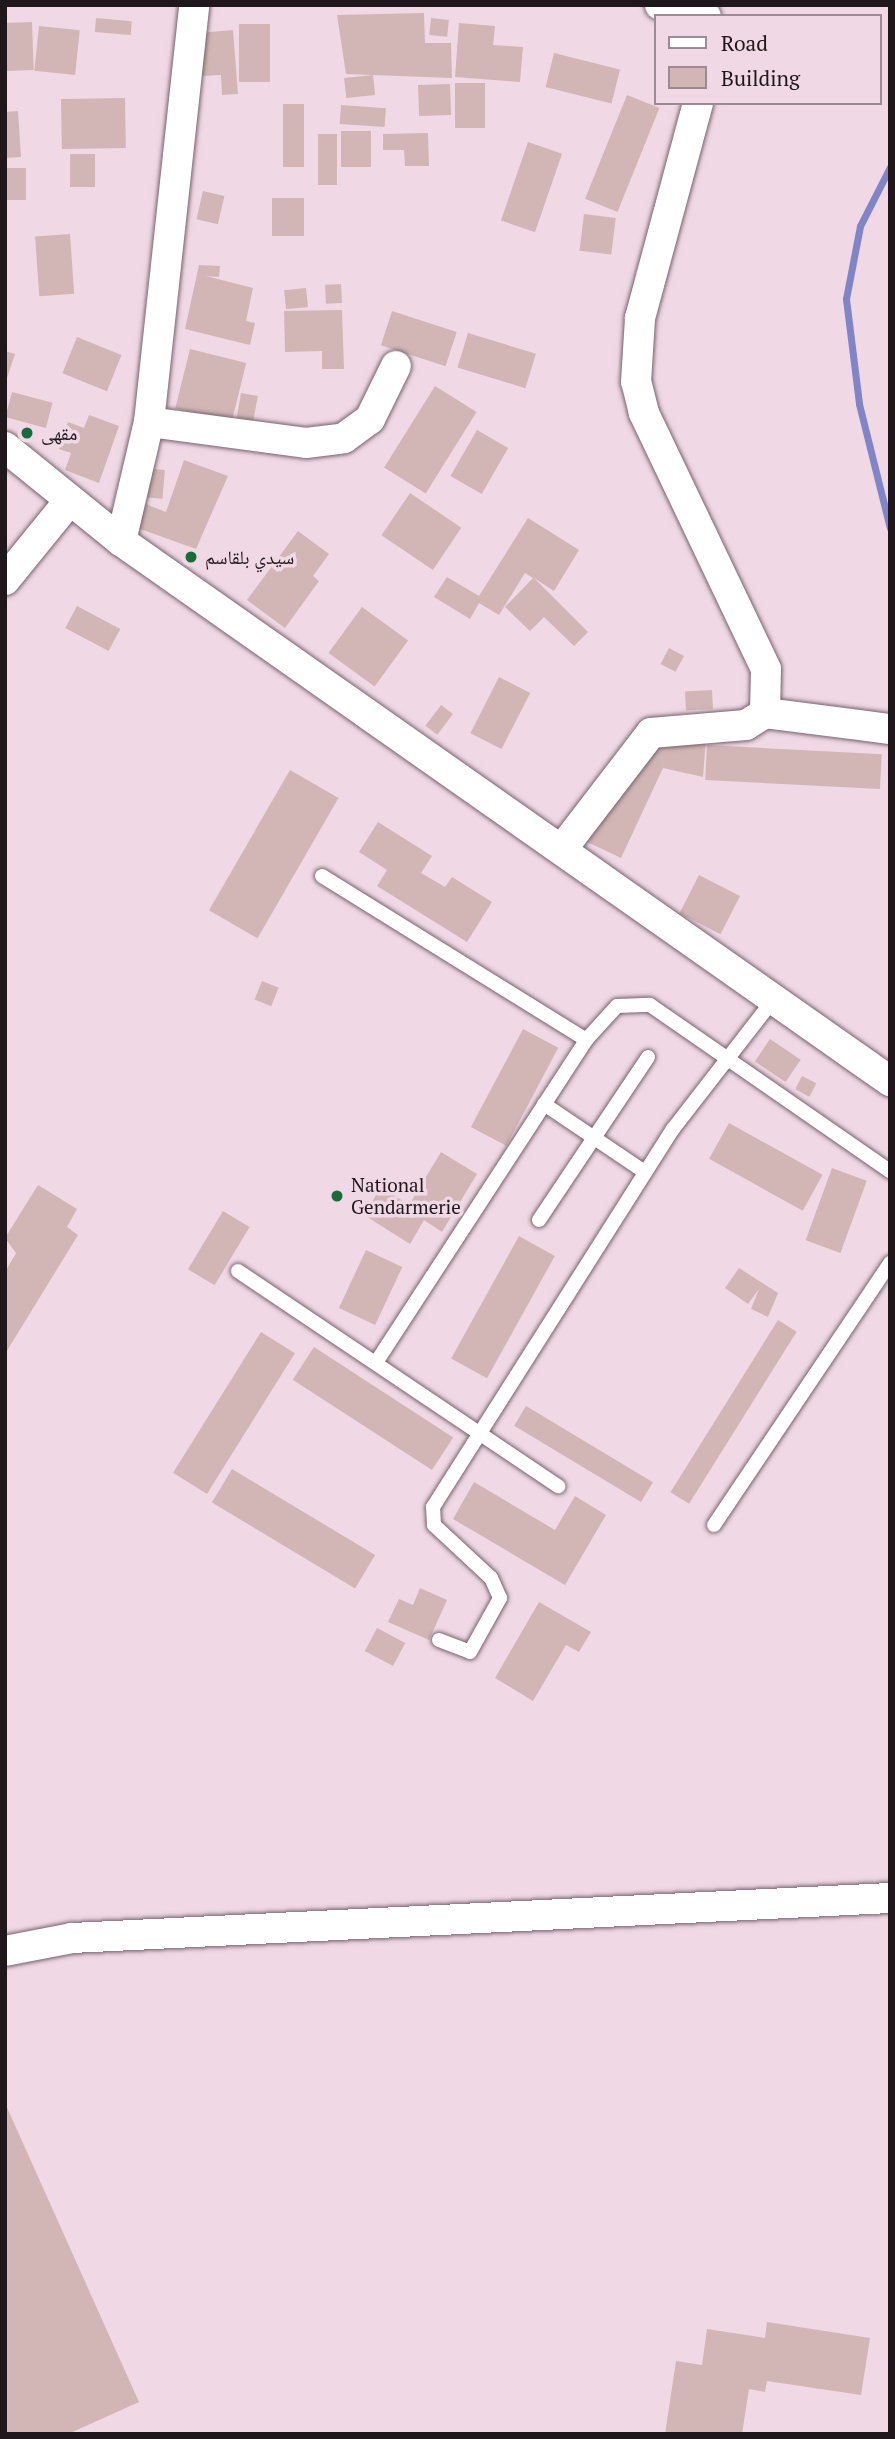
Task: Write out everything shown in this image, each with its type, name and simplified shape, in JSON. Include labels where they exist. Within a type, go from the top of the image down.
[{"type":"street","points":[[121,541],[149,422],[194,5]]},
{"type":"street","points":[[660,5],[698,14]]},
{"type":"street","points":[[697,105],[640,318],[636,382],[648,423],[766,669],[765,713]]},
{"type":"street","points":[[149,422],[306,443],[344,438],[370,419],[396,366]]},
{"type":"street","points":[[5,447],[121,541],[890,1081]]},
{"type":"street","points":[[5,580],[70,500]]},
{"type":"street","points":[[562,849],[651,733],[746,725],[765,713],[890,729]]},
{"type":"street","points":[[5,1951],[72,1938],[890,1898]]},
{"type":"lane","points":[[322,876],[586,1040]]},
{"type":"lane","points":[[439,1640],[470,1652],[499,1607],[491,1578],[430,1517],[481,1429],[645,1172],[774,999]]},
{"type":"lane","points":[[377,1361],[586,1040],[608,1013],[633,1001],[650,1005],[890,1171]]},
{"type":"lane","points":[[539,1220],[597,1139],[648,1057]]},
{"type":"lane","points":[[544,1104],[645,1172]]},
{"type":"lane","points":[[714,1525],[890,1263]]},
{"type":"lane","points":[[238,1271],[481,1429],[558,1486]]},
{"type":"building","points":[[424,13],[425,43],[451,43],[452,78],[346,74],[337,15]]},
{"type":"building","points":[[96,18],[132,21],[131,35],[95,32]]},
{"type":"building","points":[[431,18],[449,20],[447,37],[429,35]]},
{"type":"building","points":[[32,22],[34,70],[7,71],[5,23]]},
{"type":"building","points":[[459,23],[495,26],[493,45],[523,47],[520,82],[455,77]]},
{"type":"building","points":[[239,24],[270,24],[270,82],[239,82]]},
{"type":"building","points":[[39,26],[80,30],[75,75],[34,71]]},
{"type":"building","points":[[233,30],[238,94],[222,95],[221,75],[202,76],[199,33]]},
{"type":"building","points":[[554,53],[620,69],[612,103],[546,87]]},
{"type":"building","points":[[373,75],[375,95],[346,98],[344,78]]},
{"type":"building","points":[[455,83],[485,83],[485,128],[455,128]]},
{"type":"building","points":[[450,84],[451,115],[419,116],[418,85]]},
{"type":"building","points":[[627,95],[659,108],[617,212],[585,199]]},
{"type":"building","points":[[125,98],[126,148],[62,149],[61,99]]},
{"type":"building","points":[[283,104],[304,104],[304,167],[283,167]]},
{"type":"building","points":[[341,105],[386,108],[385,127],[340,124]]},
{"type":"building","points":[[18,111],[21,157],[5,158],[5,112]]},
{"type":"building","points":[[341,131],[371,131],[371,167],[341,167]]},
{"type":"building","points":[[428,133],[429,166],[405,166],[404,150],[383,150],[383,134]]},
{"type":"building","points":[[318,134],[337,134],[337,185],[318,185]]},
{"type":"building","points":[[528,142],[562,154],[535,232],[501,220]]},
{"type":"building","points":[[70,154],[95,154],[95,187],[70,187]]},
{"type":"building","points":[[5,168],[26,168],[26,200],[5,200]]},
{"type":"building","points":[[203,191],[224,196],[218,224],[196,219]]},
{"type":"building","points":[[272,198],[304,198],[304,236],[272,236]]},
{"type":"building","points":[[584,214],[616,218],[611,255],[579,251]]},
{"type":"building","points":[[70,234],[74,294],[39,296],[35,236]]},
{"type":"building","points":[[199,265],[220,266],[219,277],[206,276],[253,288],[246,321],[255,323],[250,345],[185,329]]},
{"type":"building","points":[[341,284],[342,303],[326,304],[325,285]]},
{"type":"building","points":[[306,288],[308,307],[286,309],[284,290]]},
{"type":"building","points":[[342,310],[344,369],[322,369],[322,351],[285,352],[284,311]]},
{"type":"building","points":[[392,311],[457,332],[446,366],[381,345]]},
{"type":"building","points":[[468,333],[536,354],[525,388],[457,367]]},
{"type":"building","points":[[77,337],[122,355],[107,391],[62,373]]},
{"type":"building","points":[[190,349],[246,363],[232,422],[175,408]]},
{"type":"building","points":[[5,351],[15,354],[6,381],[5,381]]},
{"type":"building","points":[[435,386],[477,412],[426,493],[384,467]]},
{"type":"building","points":[[12,392],[53,403],[46,428],[5,417]]},
{"type":"building","points":[[241,393],[258,396],[253,422],[236,419]]},
{"type":"building","points":[[89,415],[119,426],[99,483],[65,470],[71,453],[59,449],[68,422],[84,428]]},
{"type":"building","points":[[477,430],[508,448],[482,494],[450,476]]},
{"type":"building","points":[[184,460],[228,476],[196,549],[132,526],[140,502],[166,512]]},
{"type":"building","points":[[143,468],[165,470],[162,499],[140,497]]},
{"type":"building","points":[[410,493],[461,528],[433,570],[381,535]]},
{"type":"building","points":[[528,518],[579,550],[554,591],[534,578],[588,632],[574,646],[544,617],[530,631],[505,607],[533,578],[525,573],[499,615],[479,603],[470,619],[434,597],[447,577],[479,596]]},
{"type":"building","points":[[298,531],[329,554],[313,576],[319,581],[285,628],[247,600]]},
{"type":"building","points":[[77,606],[120,629],[109,651],[65,628]]},
{"type":"building","points":[[362,607],[408,641],[375,687],[328,653]]},
{"type":"building","points":[[669,648],[684,656],[676,672],[661,664]]},
{"type":"building","points":[[499,677],[530,693],[502,749],[470,733]]},
{"type":"building","points":[[712,690],[713,709],[686,710],[685,691]]},
{"type":"building","points":[[441,705],[453,714],[437,735],[425,726]]},
{"type":"building","points":[[637,724],[637,730],[706,739],[703,777],[663,768],[621,858],[583,840]]},
{"type":"building","points":[[707,745],[882,754],[880,789],[705,780]]},
{"type":"building","points":[[290,770],[338,798],[257,938],[209,910]]},
{"type":"building","points":[[378,822],[432,856],[421,873],[445,887],[452,877],[492,902],[467,942],[377,886],[387,870],[359,852]]},
{"type":"building","points":[[699,875],[740,896],[720,934],[679,913]]},
{"type":"building","points":[[262,981],[279,988],[271,1006],[255,1000]]},
{"type":"building","points":[[523,1029],[558,1048],[506,1146],[471,1127]]},
{"type":"building","points":[[770,1039],[801,1060],[786,1082],[755,1061]]},
{"type":"building","points":[[802,1076],[816,1083],[809,1097],[795,1089]]},
{"type":"building","points":[[729,1123],[823,1175],[803,1211],[709,1159]]},
{"type":"building","points":[[441,1152],[477,1174],[442,1232],[424,1220],[410,1244],[364,1215],[381,1187],[409,1205]]},
{"type":"building","points":[[832,1168],[867,1181],[840,1253],[806,1240]]},
{"type":"building","points":[[38,1185],[77,1209],[67,1227],[78,1235],[5,1354],[5,1272],[16,1253],[5,1238]]},
{"type":"building","points":[[223,1211],[250,1227],[215,1285],[188,1269]]},
{"type":"building","points":[[519,1236],[555,1256],[487,1378],[451,1358]]},
{"type":"building","points":[[366,1250],[402,1267],[375,1325],[339,1308]]},
{"type":"building","points":[[739,1268],[778,1293],[768,1317],[751,1309],[759,1289],[748,1304],[725,1288]]},
{"type":"building","points":[[778,1320],[797,1332],[689,1504],[670,1492]]},
{"type":"building","points":[[261,1332],[295,1353],[207,1494],[173,1473]]},
{"type":"building","points":[[314,1347],[453,1437],[432,1470],[293,1380]]},
{"type":"building","points":[[526,1406],[653,1482],[641,1502],[514,1426]]},
{"type":"building","points":[[232,1469],[375,1555],[355,1588],[212,1502]]},
{"type":"building","points":[[474,1482],[555,1530],[575,1496],[606,1515],[565,1585],[453,1519]]},
{"type":"building","points":[[420,1588],[447,1600],[429,1640],[388,1622],[399,1599],[413,1605]]},
{"type":"building","points":[[539,1602],[591,1632],[579,1652],[566,1645],[533,1701],[495,1678]]},
{"type":"building","points":[[377,1628],[405,1643],[393,1666],[365,1651]]},
{"type":"building","points":[[5,2103],[139,2402],[68,2434],[5,2434]]},
{"type":"building","points":[[767,2322],[870,2338],[861,2395],[767,2381],[765,2392],[749,2389],[742,2434],[665,2434],[676,2361],[702,2365],[707,2329],[765,2338]]},
{"type":"waterway","points":[[890,167],[860,226],[846,299],[859,404],[890,528]]},
{"type":"place","name":"مقهى","points":[[27,433]]},
{"type":"place","name":"سيدي بلقاسم","points":[[191,557]]},
{"type":"place","name":"National Gendarmerie","points":[[337,1196]]}]
